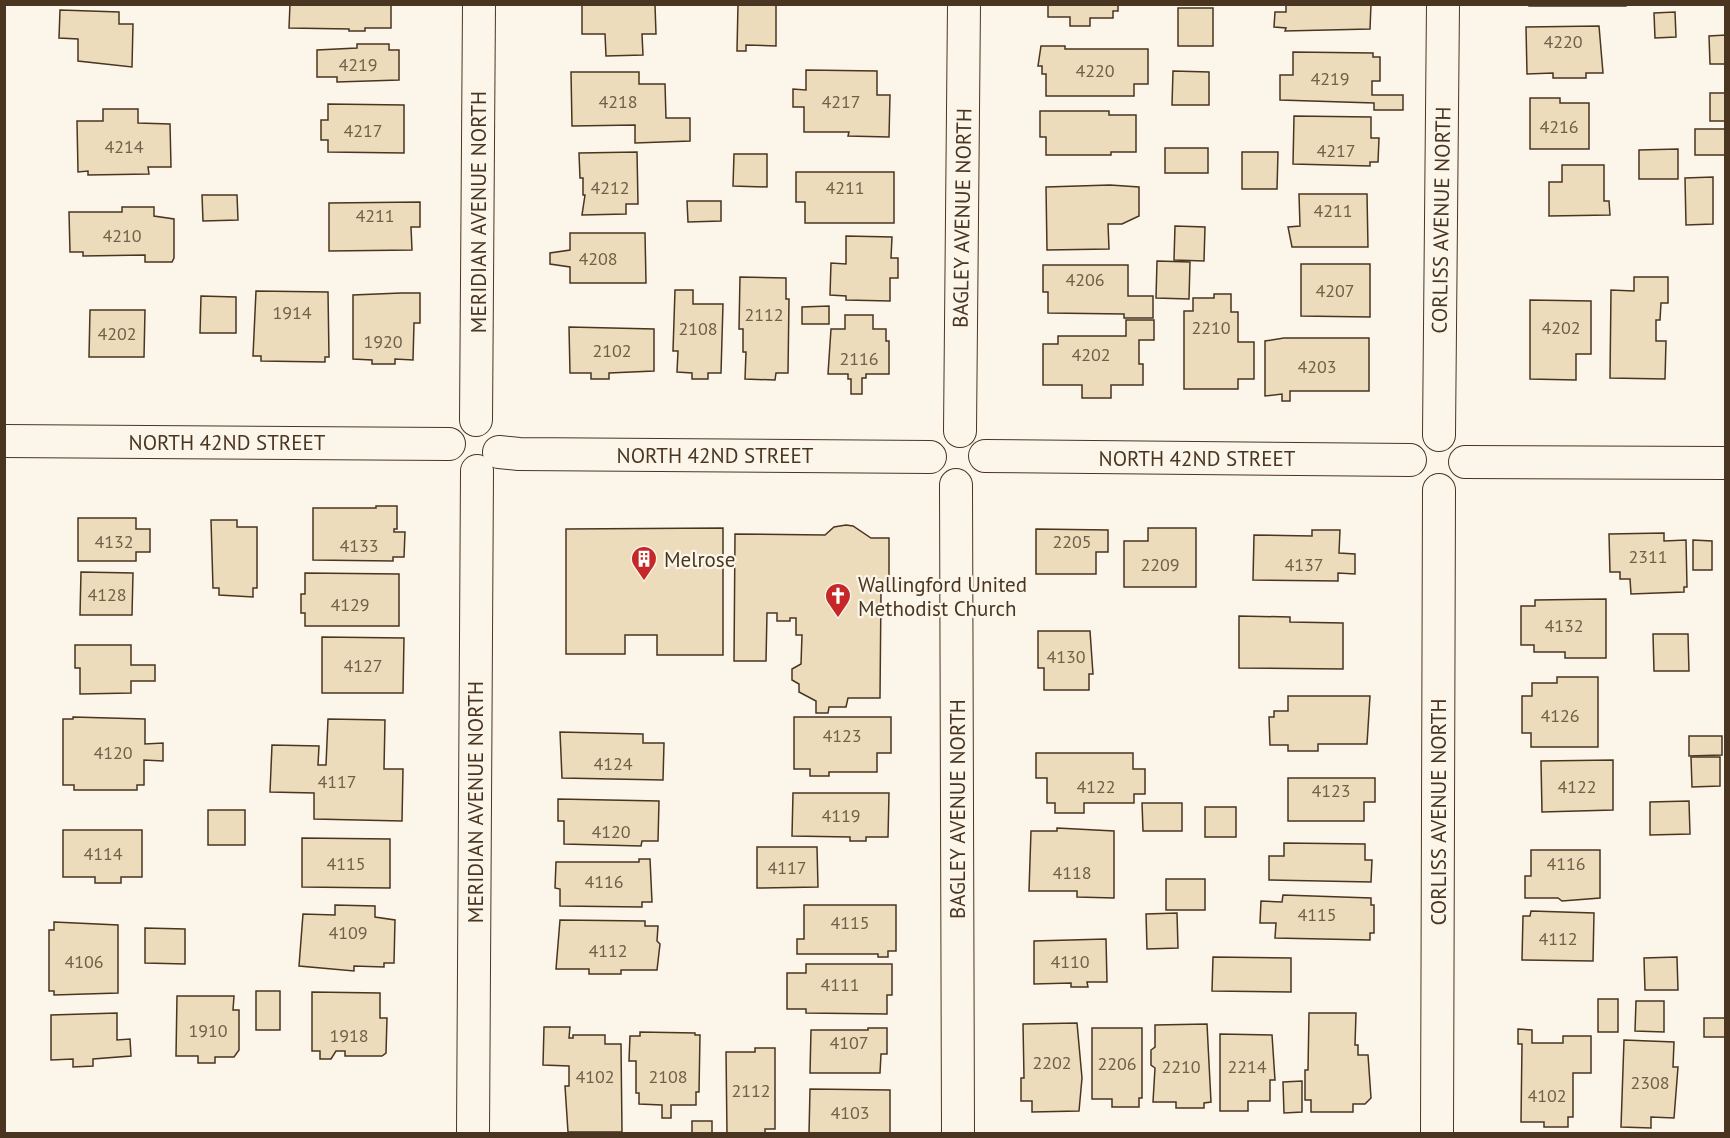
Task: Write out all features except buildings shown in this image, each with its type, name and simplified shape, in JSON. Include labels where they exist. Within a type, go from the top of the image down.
[{"type":"street","name":"MERIDIAN AVENUE NORTH","points":[[477,420],[479,4]]},
{"type":"street","name":"BAGLEY AVENUE NORTH","points":[[960,431],[964,4]]},
{"type":"street","name":"CORLISS AVENUE NORTH","points":[[1438,435],[1443,4]]},
{"type":"street","points":[[477,420],[490,425],[496,432],[488,461],[469,471],[455,463],[450,456],[449,444],[452,432],[457,426],[465,421],[477,420]]},
{"type":"street","points":[[960,431],[974,436],[981,443],[985,456],[981,471],[975,478],[956,485],[943,482],[937,476],[930,457],[939,437],[947,432],[960,431]]},
{"type":"street","points":[[1438,435],[1458,444],[1465,462],[1462,476],[1456,483],[1439,490],[1430,490],[1414,478],[1410,460],[1418,443],[1425,438],[1438,435]]},
{"type":"street","name":"NORTH 42ND STREET","points":[[4,441],[449,444]]},
{"type":"street","name":"NORTH 42ND STREET","points":[[488,461],[519,454],[930,457]]},
{"type":"street","name":"NORTH 42ND STREET","points":[[985,456],[1410,460]]},
{"type":"street","name":"MERIDIAN AVENUE NORTH","points":[[473,1134],[488,461]]},
{"type":"street","points":[[1465,462],[1725,463]]},
{"type":"street","name":"BAGLEY AVENUE NORTH","points":[[956,485],[958,1134]]},
{"type":"street","name":"CORLISS AVENUE NORTH","points":[[1437,1134],[1439,490]]},
{"type":"place","name":"Melrose","points":[[644,582]]},
{"type":"place","name":"Wallingford United Methodist Church","points":[[838,619]]}]
